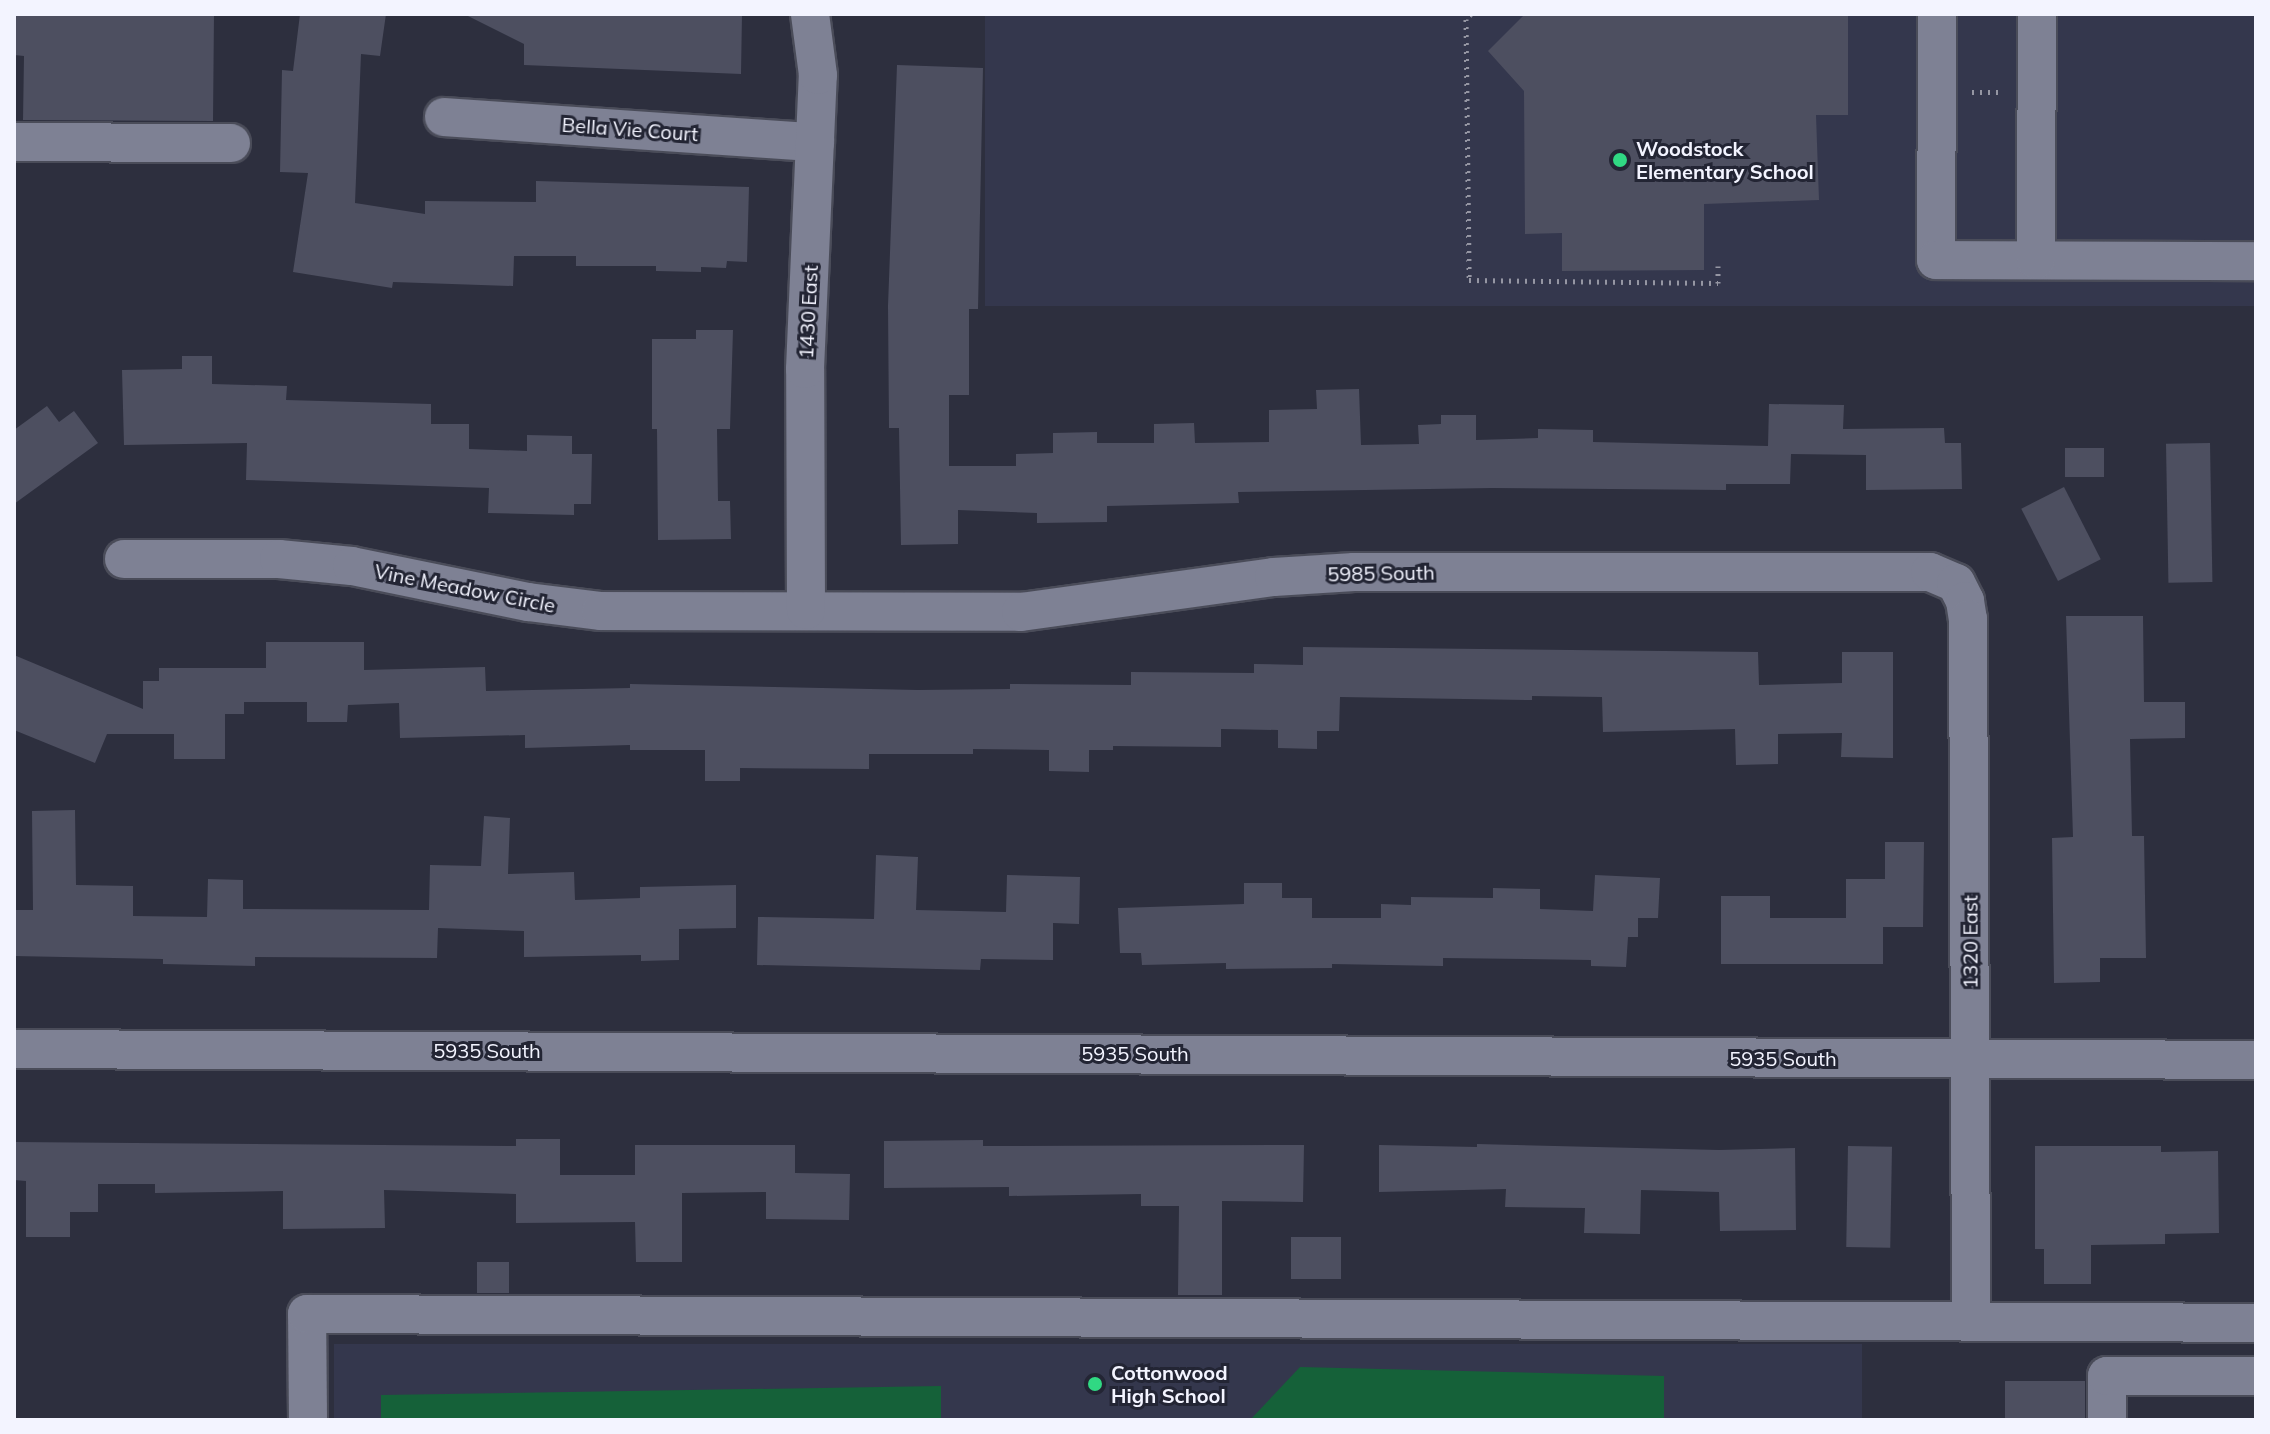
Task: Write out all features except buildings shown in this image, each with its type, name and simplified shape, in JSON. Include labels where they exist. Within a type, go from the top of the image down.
[{"type":"street","name":"1430 East","points":[[806,610],[805,369],[818,75],[810,14]]},
{"type":"street","points":[[1937,14],[1936,260],[2256,261]]},
{"type":"street","points":[[2036,260],[2037,14]]},
{"type":"street","name":"Bella Vie Court","points":[[444,117],[815,142]]},
{"type":"street","points":[[14,142],[231,143]]},
{"type":"street","name":"Vine Meadow Circle","points":[[124,559],[279,559],[337,565],[528,602],[601,611],[806,610]]},
{"type":"street","name":"5985 South","points":[[806,610],[1021,612],[1274,577],[1354,572],[1897,569],[1930,572],[1956,583]]},
{"type":"street","name":"1320 East","points":[[1956,583],[1965,601],[1970,650],[1971,1304]]},
{"type":"street","name":"5935 South","points":[[14,1049],[2256,1060]]},
{"type":"street","points":[[308,1420],[307,1314],[2256,1323]]},
{"type":"street","points":[[2107,1420],[2107,1376],[2256,1376]]},
{"type":"path","points":[[1471,14],[1466,19],[1469,280],[1718,283],[1718,266]]},
{"type":"shaded area","name":"Woodstock Elementary School","points":[[985,14],[2256,14],[2256,306],[985,306]]},
{"type":"shaded area","name":"Cottonwood High School","points":[[334,1344],[1862,1344],[1862,1420],[334,1420]]},
{"type":"green space","points":[[1300,1367],[1664,1376],[1664,1420],[1250,1420]]},
{"type":"green space","points":[[941,1386],[941,1420],[381,1420],[381,1395]]},
{"type":"place","name":"Woodstock Elementary School","points":[[1620,160]]},
{"type":"place","name":"Cottonwood High School","points":[[1095,1384]]}]
